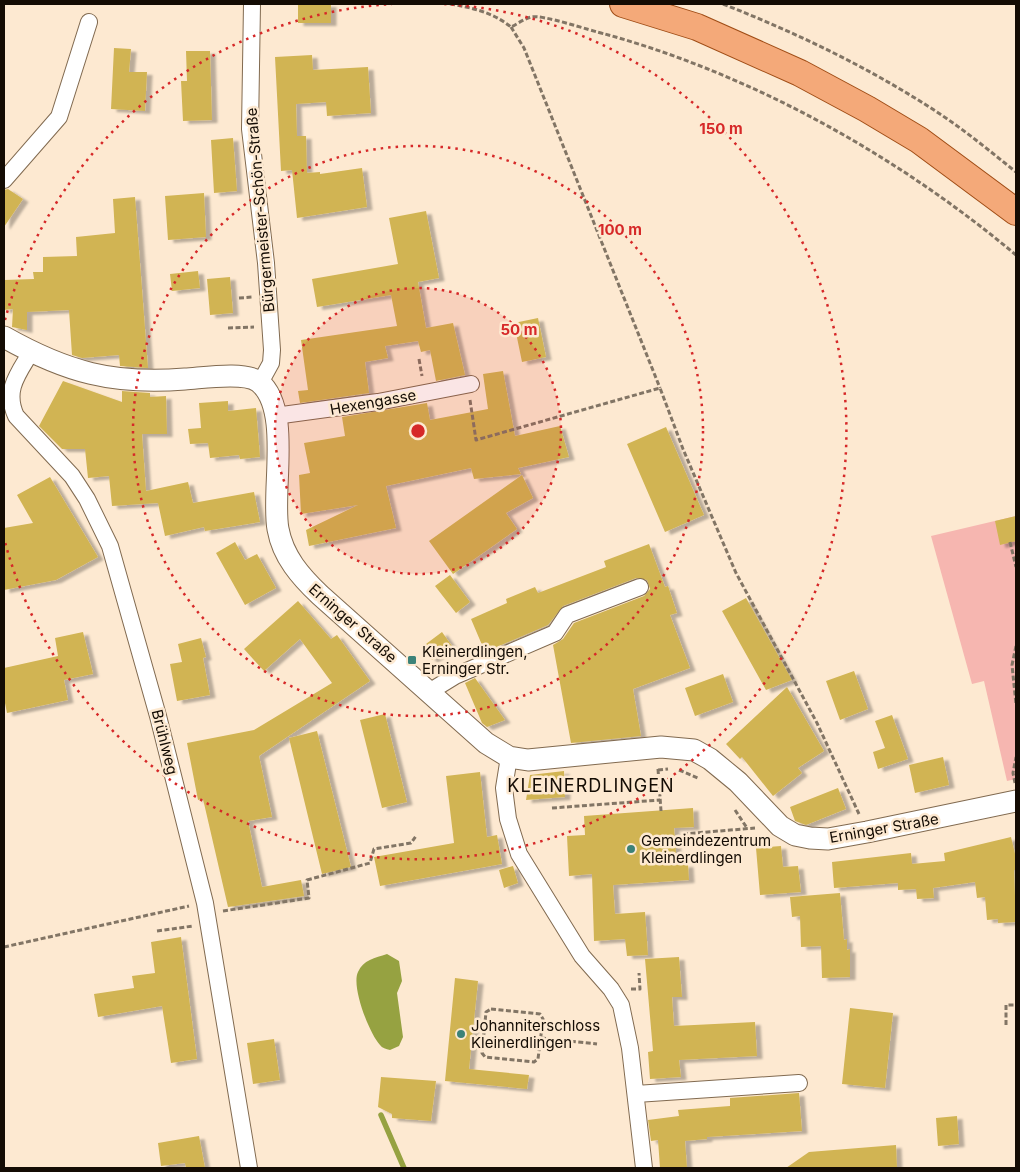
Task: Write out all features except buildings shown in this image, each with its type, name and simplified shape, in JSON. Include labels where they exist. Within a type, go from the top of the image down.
[{"type":"main road","points":[[623,4],[697,27],[809,77],[919,140],[1016,212]]},
{"type":"street","name":"Bürgermeister-Schön-Straße","points":[[252,4],[250,129],[271,327],[270,364],[260,383]]},
{"type":"street","points":[[4,180],[59,117],[89,22]]},
{"type":"street","points":[[4,337],[56,364],[88,374],[127,381],[155,382],[239,376],[253,378],[260,383]]},
{"type":"street","name":"Brühlweg","points":[[32,352],[12,387],[10,396],[12,407],[16,416],[72,476],[88,498],[110,546],[158,716],[206,914],[249,1168]]},
{"type":"street","name":"Erninger Straße","points":[[260,383],[272,402],[275,416],[278,453],[278,530],[292,563],[315,590],[486,743],[509,757],[528,760],[657,748],[694,750],[710,759],[774,819],[795,835],[810,838],[828,839],[867,832],[1016,801]]},
{"type":"street","name":"Hexengasse","points":[[275,416],[378,402],[469,385]]},
{"type":"street","points":[[429,692],[455,676],[555,633],[566,615],[640,586]]},
{"type":"street","points":[[509,757],[504,788],[508,819],[519,854],[582,956],[611,989],[621,1005],[626,1022],[644,1168]]},
{"type":"street","points":[[636,1094],[799,1084]]},
{"type":"path","points":[[450,4],[474,8],[497,16],[511,27],[528,57],[683,449],[736,573],[817,723],[867,832]]},
{"type":"path","points":[[723,4],[788,30],[895,86],[940,115],[1016,172]]},
{"type":"path","points":[[511,27],[533,16],[553,20],[666,52],[766,95],[856,143],[931,192],[1016,255]]},
{"type":"path","points":[[228,328],[271,327]]},
{"type":"path","points":[[469,385],[476,440],[660,388]]},
{"type":"path","points":[[1010,542],[1016,567]]},
{"type":"path","points":[[1016,646],[1012,665],[1016,704]]},
{"type":"path","points":[[657,748],[661,811]]},
{"type":"path","points":[[1016,757],[1012,773],[1016,788]]},
{"type":"path","points":[[658,770],[681,771],[703,781]]},
{"type":"path","points":[[552,808],[660,800]]},
{"type":"path","points":[[732,807],[746,828]]},
{"type":"path","points":[[683,834],[762,827],[774,819]]},
{"type":"path","points":[[4,947],[308,898],[307,880],[370,863],[374,849],[411,843],[416,836]]},
{"type":"path","points":[[156,931],[206,914]]},
{"type":"path","points":[[1006,1025],[1006,1005],[1016,1005]]},
{"type":"path","points":[[491,1009],[540,1014],[543,1019],[541,1038],[538,1060],[534,1062],[485,1057],[482,1053],[486,1012],[491,1009]]},
{"type":"path","points":[[541,1038],[597,1044]]},
{"type":"shaded area","points":[[1016,516],[1016,779],[1007,781],[984,681],[972,684],[931,536]]},
{"type":"shaded area","points":[[387,954],[399,961],[402,981],[397,993],[403,1037],[399,1046],[390,1050],[381,1046],[366,1020],[359,998],[356,979],[363,965],[370,960]]},
{"type":"waterway","points":[[381,1115],[404,1168]]},
{"type":"place","name":"Kleinerdlingen, Erninger Str.","points":[[412,660]]},
{"type":"place","name":"Gemeindezentrum Kleinerdlingen","points":[[631,849]]},
{"type":"place","name":"Johanniterschloss Kleinerdlingen","points":[[461,1034]]},
{"type":"district","name":"KLEINERDLINGEN","points":[[591,785]]}]
